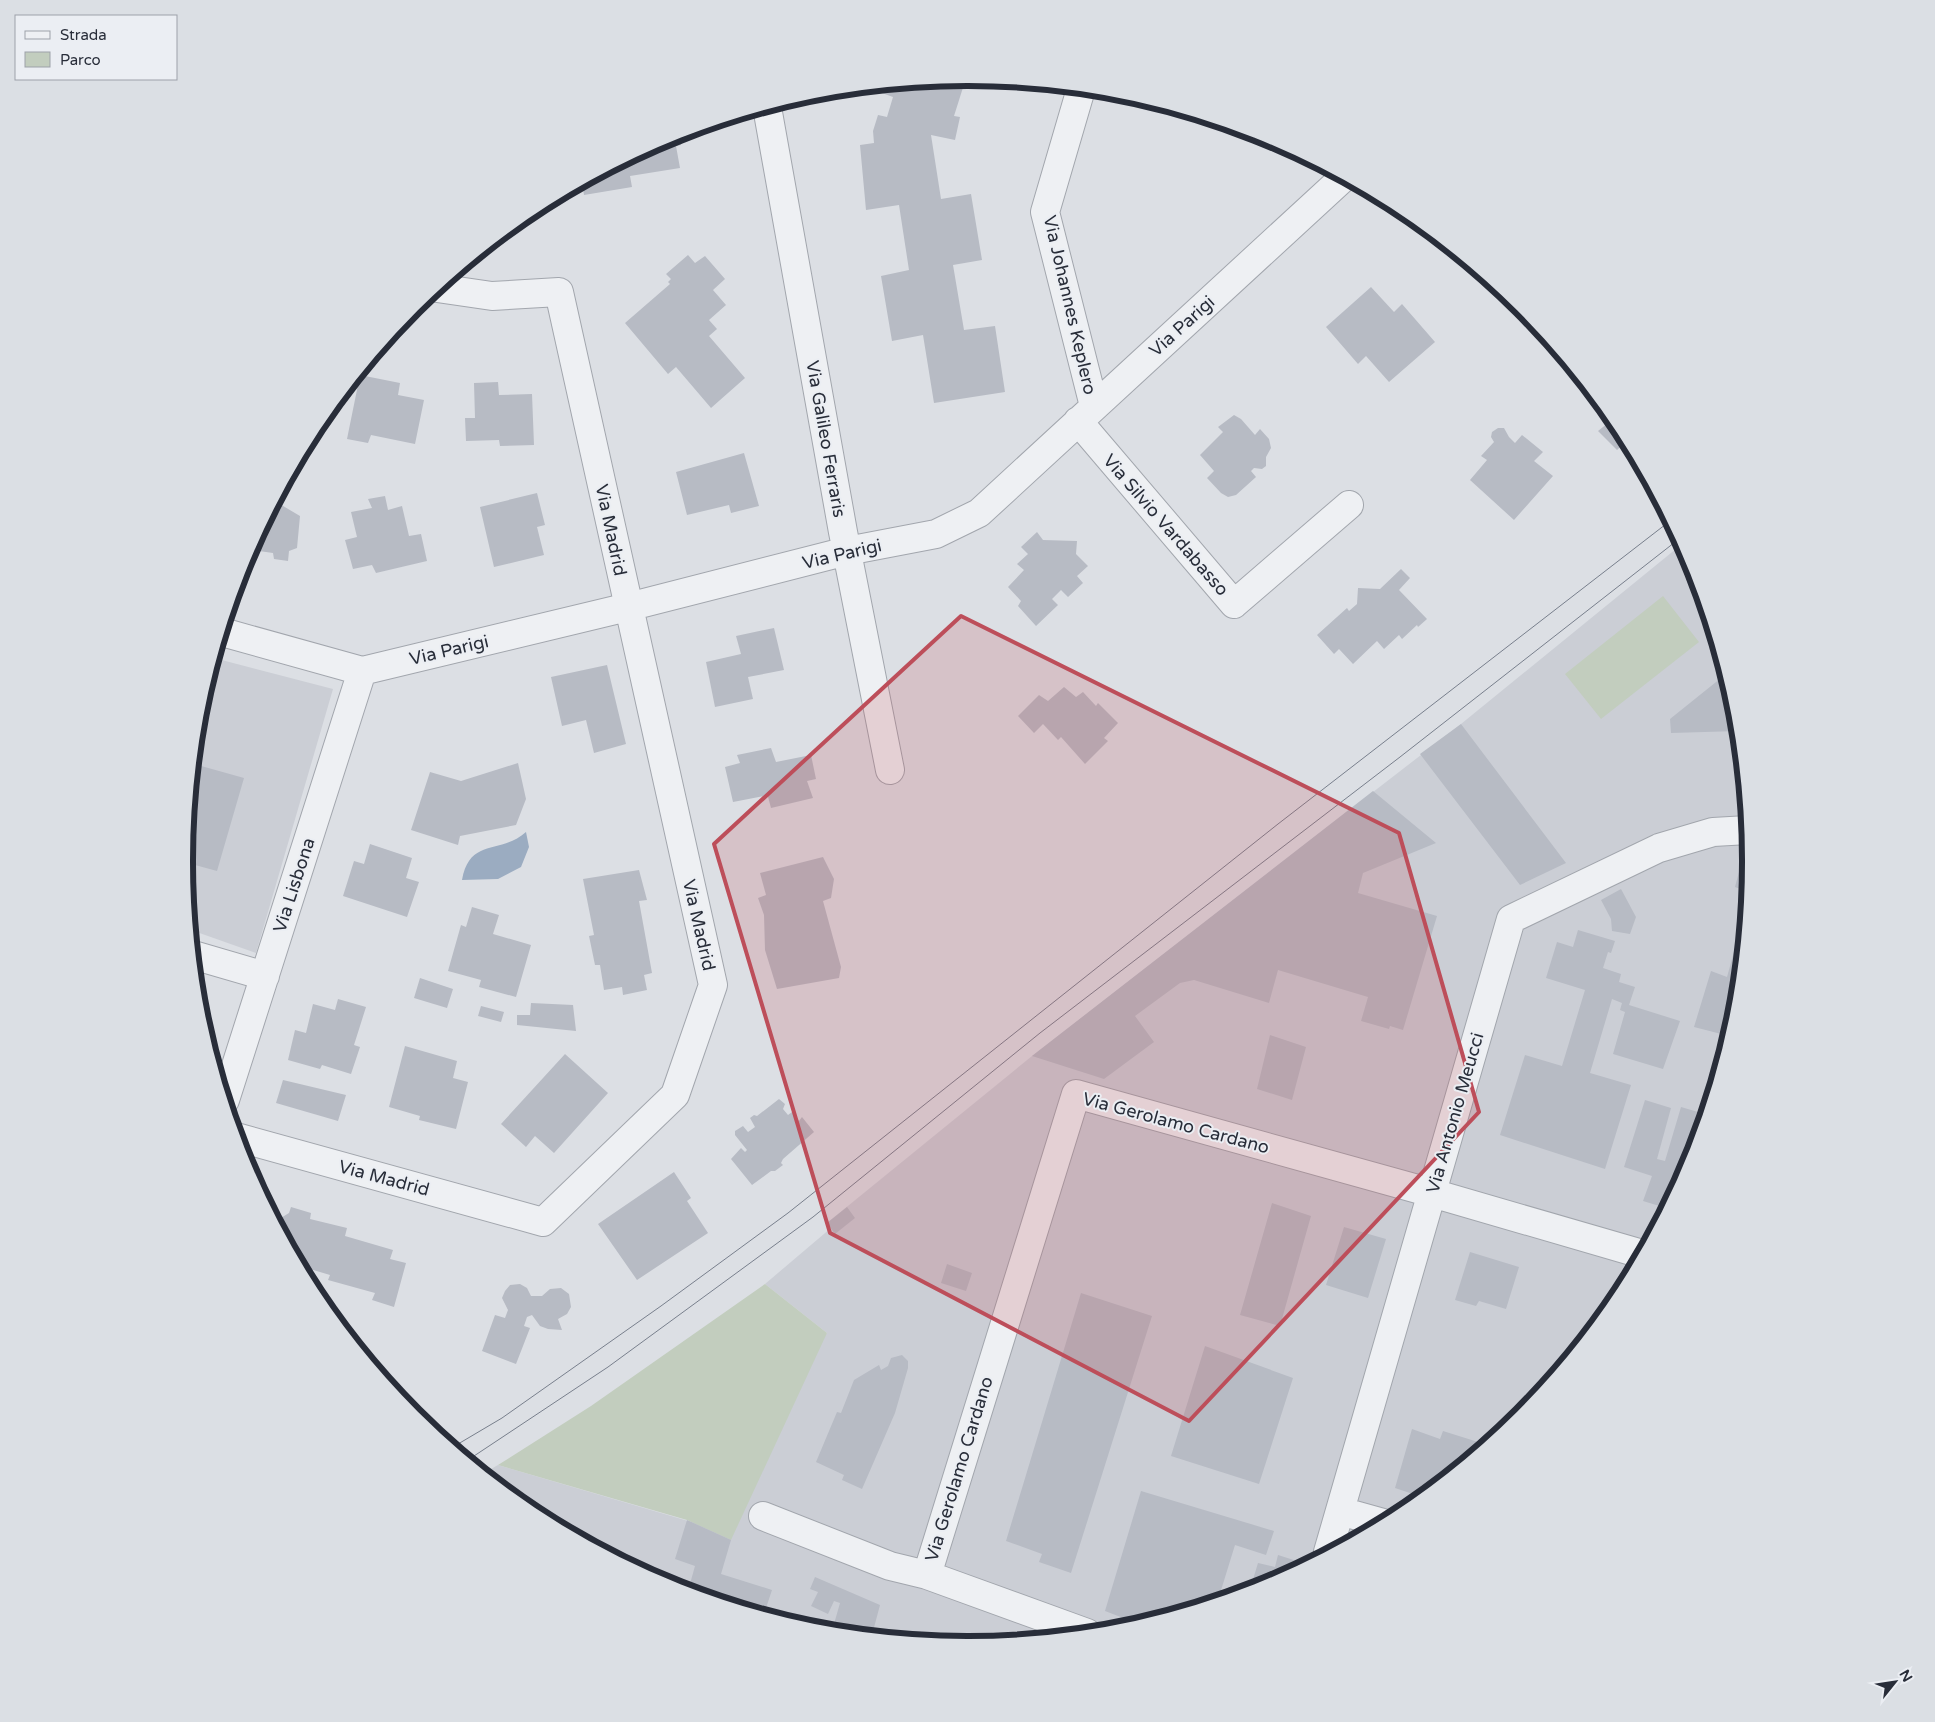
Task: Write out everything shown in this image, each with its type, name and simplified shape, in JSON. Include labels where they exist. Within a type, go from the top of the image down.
[{"type":"street","name":"Via Johannes Keplero","points":[[1080,95],[1045,212],[1086,414]]},
{"type":"street","name":"Via Galileo Ferraris","points":[[768,113],[847,551],[890,770]]},
{"type":"street","name":"Via Parigi","points":[[227,633],[362,671],[628,607],[847,551],[936,534],[979,513],[1339,182]]},
{"type":"street","name":"Via Madrid","points":[[245,1140],[543,1222],[674,1095],[713,985],[559,292],[492,296],[446,289]]},
{"type":"street","name":"Via Silvio Vardabasso","points":[[1086,414],[1234,604],[1349,505]]},
{"type":"street","name":"Via Lisbona","points":[[228,1091],[362,671]]},
{"type":"street","name":"Via Antonio Meucci","points":[[1330,1545],[1511,919],[1659,848],[1713,832],[1741,830]]},
{"type":"street","points":[[198,957],[265,976]]},
{"type":"street","name":"Via Gerolamo Cardano","points":[[927,1575],[1076,1094],[1432,1192],[1636,1252]]},
{"type":"street","points":[[1340,1512],[1373,1521]]},
{"type":"street","name":"Via Gerolamo Cardano","points":[[763,1516],[890,1566],[927,1575],[1074,1628]]},
{"type":"highlighted area","points":[[961,616],[1399,833],[1479,1112],[1189,1421],[830,1233],[714,844]]},
{"type":"shaded area","points":[[1676,549],[1701,612],[1716,660],[1736,760],[1741,810],[1741,912],[1736,962],[1716,1062],[1701,1110],[1662,1204],[1612,1291],[1582,1333],[1550,1372],[1515,1409],[1439,1476],[1355,1532],[1310,1556],[1264,1577],[1217,1595],[1119,1621],[1069,1629],[968,1636],[866,1629],[816,1621],[718,1595],[671,1577],[625,1556],[580,1532],[537,1505],[489,1470],[498,1465],[695,1523],[827,1333],[765,1284],[831,1228],[827,1223],[1032,1056],[1461,724]]},
{"type":"shaded area","points":[[219,659],[333,689],[256,953],[196,932],[193,861],[194,810],[199,760]]},
{"type":"green space","points":[[1663,596],[1699,642],[1601,719],[1565,674]]},
{"type":"green space","points":[[765,1284],[827,1333],[731,1540],[687,1520],[498,1465],[591,1406]]},
{"type":"water","points":[[526,832],[529,847],[521,867],[498,879],[462,880],[466,867],[479,852],[516,839]]},
{"type":"building","points":[[963,86],[954,116],[960,117],[955,140],[931,135],[941,199],[971,194],[982,260],[953,265],[964,330],[995,326],[1005,392],[934,403],[923,335],[892,341],[881,276],[909,270],[899,205],[866,210],[860,145],[874,143],[873,131],[878,115],[887,117],[893,97],[882,93],[882,91],[917,88]]},
{"type":"building","points":[[680,141],[681,145],[676,146],[680,168],[630,176],[632,187],[584,195],[583,188],[625,166]]},
{"type":"building","points":[[688,255],[695,263],[705,256],[725,279],[713,290],[726,305],[709,320],[717,329],[709,336],[745,378],[711,408],[676,367],[668,374],[625,323],[670,284],[668,282],[671,279],[666,274]]},
{"type":"building","points":[[1371,287],[1394,312],[1402,304],[1435,342],[1389,382],[1366,356],[1358,364],[1326,327]]},
{"type":"building","points":[[364,376],[400,383],[398,395],[424,400],[415,444],[371,435],[368,443],[347,439],[359,382]]},
{"type":"building","points":[[498,382],[499,395],[532,394],[534,445],[500,446],[499,440],[466,441],[465,418],[475,418],[474,383]]},
{"type":"building","points":[[1234,415],[1241,419],[1255,435],[1260,429],[1269,439],[1271,448],[1266,457],[1266,466],[1262,469],[1254,468],[1251,471],[1256,477],[1236,495],[1228,497],[1221,493],[1207,478],[1214,471],[1200,455],[1223,432],[1218,427]]},
{"type":"building","points":[[1607,424],[1621,446],[1617,450],[1598,431]]},
{"type":"building","points":[[1498,428],[1504,428],[1515,443],[1522,435],[1543,452],[1534,461],[1553,476],[1514,520],[1470,480],[1487,460],[1481,456],[1494,442],[1491,437],[1492,432]]},
{"type":"building","points":[[744,453],[759,506],[731,513],[729,505],[687,515],[676,472]]},
{"type":"building","points":[[537,493],[545,525],[537,527],[544,555],[494,567],[480,507]]},
{"type":"building","points":[[385,496],[388,510],[402,506],[409,536],[421,534],[427,561],[376,573],[372,565],[353,569],[345,540],[357,537],[351,512],[372,508],[368,499]]},
{"type":"building","points":[[280,504],[300,516],[297,548],[289,551],[288,561],[274,559],[273,553],[259,551]]},
{"type":"building","points":[[1037,532],[1043,540],[1077,541],[1076,554],[1088,566],[1077,576],[1083,583],[1068,597],[1061,590],[1052,599],[1058,605],[1036,626],[1018,606],[1021,601],[1008,587],[1024,570],[1017,564],[1028,554],[1021,547]]},
{"type":"building","points":[[1401,569],[1410,578],[1399,590],[1427,619],[1418,627],[1417,625],[1402,639],[1399,635],[1384,649],[1377,641],[1353,664],[1339,649],[1334,654],[1317,635],[1347,608],[1349,611],[1357,604],[1358,588],[1380,589]]},
{"type":"building","points":[[774,628],[784,670],[748,677],[753,699],[715,707],[706,662],[741,654],[736,636]]},
{"type":"building","points":[[607,665],[626,744],[594,753],[586,720],[562,726],[551,677]]},
{"type":"building","points":[[1720,679],[1731,731],[1671,733],[1670,719]]},
{"type":"building","points":[[1064,687],[1076,697],[1083,692],[1096,706],[1098,703],[1118,723],[1104,738],[1108,741],[1085,764],[1061,737],[1058,740],[1043,724],[1034,733],[1018,716],[1039,695],[1048,701]]},
{"type":"building","points":[[1461,724],[1566,863],[1520,885],[1420,754]]},
{"type":"building","points":[[771,748],[776,762],[811,755],[816,779],[807,781],[813,798],[771,808],[767,793],[764,796],[733,802],[725,767],[740,763],[737,755]]},
{"type":"building","points":[[518,763],[526,799],[516,825],[460,836],[458,845],[411,830],[430,772],[461,781]]},
{"type":"building","points":[[198,765],[244,778],[217,871],[193,864],[194,810]]},
{"type":"building","points":[[1373,791],[1436,843],[1363,873],[1358,893],[1437,916],[1403,1030],[1390,1026],[1389,1029],[1361,1021],[1368,997],[1278,970],[1269,1003],[1194,980],[1180,983],[1135,1016],[1154,1042],[1104,1079],[1032,1056]]},
{"type":"building","points":[[370,844],[412,858],[406,878],[419,882],[407,917],[343,896],[354,861],[364,864]]},
{"type":"building","points":[[823,857],[834,879],[831,898],[823,901],[841,967],[839,978],[777,989],[765,950],[764,915],[758,898],[766,895],[760,873]]},
{"type":"building","points":[[1742,861],[1741,889],[1735,887]]},
{"type":"building","points":[[639,870],[647,900],[639,901],[652,973],[644,975],[647,990],[623,995],[622,987],[604,990],[600,965],[595,965],[589,936],[594,935],[583,879]]},
{"type":"building","points":[[1621,889],[1636,917],[1630,934],[1612,931],[1611,919],[1601,900]]},
{"type":"building","points":[[472,907],[499,915],[493,934],[531,945],[516,997],[479,987],[481,980],[448,971],[461,925],[466,927]]},
{"type":"building","points":[[1578,930],[1615,941],[1611,953],[1608,952],[1603,968],[1621,974],[1619,982],[1635,987],[1629,1005],[1680,1021],[1663,1069],[1613,1054],[1625,1012],[1620,1010],[1622,1003],[1612,999],[1590,1073],[1631,1085],[1605,1169],[1500,1135],[1525,1055],[1562,1066],[1585,990],[1546,978],[1557,942],[1573,947]]},
{"type":"building","points":[[1739,935],[1736,962],[1722,1034],[1694,1027],[1711,971],[1727,977]]},
{"type":"building","points":[[420,978],[453,989],[447,1008],[414,998]]},
{"type":"building","points":[[338,999],[366,1007],[354,1045],[360,1047],[351,1074],[322,1065],[320,1069],[288,1060],[295,1030],[306,1033],[313,1004],[335,1010]]},
{"type":"building","points":[[531,1003],[573,1005],[576,1031],[517,1025],[517,1015],[530,1015]]},
{"type":"building","points":[[481,1006],[504,1012],[501,1022],[478,1016]]},
{"type":"building","points":[[1270,1035],[1306,1047],[1292,1100],[1257,1089]]},
{"type":"building","points":[[405,1046],[457,1061],[453,1078],[468,1082],[456,1129],[419,1120],[420,1116],[389,1107]]},
{"type":"building","points":[[565,1054],[608,1093],[554,1153],[535,1136],[526,1147],[501,1124]]},
{"type":"building","points":[[283,1080],[346,1095],[338,1121],[276,1103]]},
{"type":"building","points":[[779,1099],[785,1104],[783,1109],[788,1115],[792,1112],[799,1121],[802,1117],[814,1132],[783,1159],[781,1163],[783,1165],[752,1185],[731,1159],[741,1148],[745,1152],[747,1150],[735,1135],[735,1131],[743,1126],[748,1132],[755,1127],[750,1118],[754,1115],[757,1116]]},
{"type":"building","points":[[1645,1100],[1671,1108],[1657,1159],[1665,1161],[1681,1107],[1698,1112],[1683,1157],[1661,1206],[1643,1201],[1652,1176],[1624,1167]]},
{"type":"building","points":[[674,1172],[691,1198],[687,1201],[708,1233],[637,1280],[598,1224]]},
{"type":"building","points":[[1272,1203],[1311,1216],[1280,1326],[1240,1315]]},
{"type":"building","points":[[291,1207],[311,1213],[310,1219],[347,1228],[345,1236],[393,1250],[390,1259],[406,1263],[394,1307],[372,1300],[375,1293],[328,1280],[330,1275],[310,1269],[281,1218],[289,1213]]},
{"type":"building","points":[[847,1207],[855,1218],[835,1234],[827,1223]]},
{"type":"building","points":[[1344,1227],[1386,1239],[1368,1298],[1326,1285]]},
{"type":"building","points":[[1470,1252],[1519,1267],[1506,1309],[1479,1301],[1476,1306],[1455,1300]]},
{"type":"building","points":[[947,1264],[972,1273],[966,1291],[941,1283]]},
{"type":"building","points":[[520,1284],[527,1288],[531,1296],[542,1296],[550,1289],[561,1288],[569,1294],[571,1307],[567,1314],[558,1319],[562,1330],[548,1329],[540,1326],[532,1315],[527,1317],[524,1326],[530,1328],[516,1364],[482,1351],[495,1315],[505,1318],[508,1310],[502,1298],[505,1291],[510,1285]]},
{"type":"building","points":[[1081,1293],[1152,1316],[1071,1573],[1039,1562],[1042,1554],[1006,1541]]},
{"type":"building","points":[[1205,1346],[1293,1378],[1259,1484],[1171,1456]]},
{"type":"building","points":[[902,1355],[908,1361],[908,1368],[895,1413],[862,1489],[842,1480],[844,1475],[816,1462],[837,1412],[841,1413],[854,1380],[879,1365],[881,1370],[888,1366],[891,1358]]},
{"type":"building","points":[[1412,1429],[1440,1439],[1443,1431],[1478,1442],[1439,1476],[1413,1494],[1395,1488]]},
{"type":"building","points":[[1141,1491],[1274,1531],[1266,1555],[1235,1545],[1220,1594],[1126,1619],[1105,1611]]},
{"type":"building","points":[[687,1520],[731,1540],[721,1574],[772,1590],[766,1609],[718,1595],[690,1584],[695,1566],[675,1559]]},
{"type":"building","points":[[1278,1555],[1298,1561],[1252,1581],[1258,1563],[1275,1567]]},
{"type":"building","points":[[815,1577],[880,1605],[873,1630],[834,1624],[840,1603],[834,1601],[828,1614],[811,1606],[818,1592],[810,1589]]},
{"type":"tram line","points":[[458,1444],[502,1418],[661,1306],[788,1213],[1278,824],[1665,525]]},
{"type":"tram line","points":[[473,1457],[608,1367],[813,1217],[1040,1033],[1400,757],[1673,543]]}]
